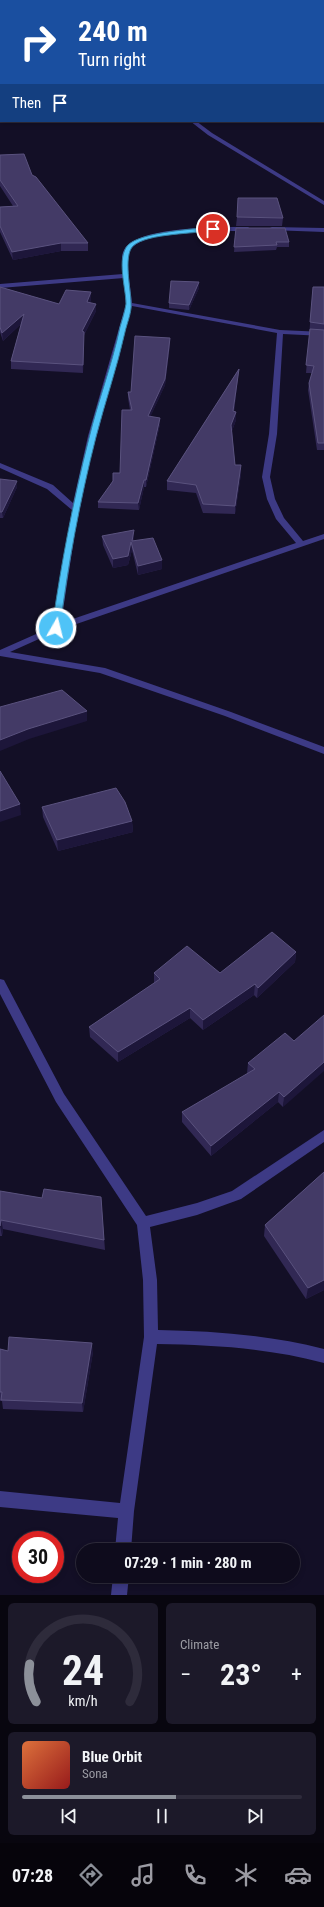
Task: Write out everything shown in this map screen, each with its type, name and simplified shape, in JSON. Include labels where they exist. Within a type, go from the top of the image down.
[{"type":"street","points":[[194,122],[210,134],[324,203]]},
{"type":"street","points":[[56,628],[66,557],[75,509],[92,437],[120,344],[129,304],[125,276],[127,251],[131,245],[140,240],[200,229],[258,229]]},
{"type":"street","points":[[265,229],[324,230]]},
{"type":"street","points":[[0,286],[125,276]]},
{"type":"street","points":[[129,304],[280,332],[324,334]]},
{"type":"street","points":[[280,332],[273,434],[266,477],[271,499],[280,519],[301,544]]},
{"type":"street","points":[[0,465],[50,487],[75,509]]},
{"type":"street","points":[[0,653],[56,628],[324,536]]},
{"type":"street","points":[[0,653],[102,670],[228,714],[324,751]]},
{"type":"street","points":[[0,983],[60,1098],[143,1223],[150,1280],[151,1337],[126,1511],[124,1543]]},
{"type":"street","points":[[143,1223],[197,1209],[236,1195],[324,1135]]},
{"type":"street","points":[[151,1337],[239,1339],[300,1349],[324,1356]]},
{"type":"street","points":[[0,1499],[126,1511]]},
{"type":"street","points":[[119,1595],[120,1583]]},
{"type":"building","points":[[24,154],[32,175],[36,177],[88,243],[61,243],[12,252],[0,226],[0,207],[18,206],[0,180],[0,155]]},
{"type":"building","points":[[238,198],[277,198],[283,218],[237,217]]},
{"type":"building","points":[[236,228],[285,228],[289,242],[276,242],[277,245],[234,247]]},
{"type":"building","points":[[171,281],[199,282],[189,305],[169,303]]},
{"type":"building","points":[[0,287],[59,304],[66,290],[91,292],[87,302],[96,304],[82,331],[84,332],[83,365],[11,361],[24,314],[2,333],[0,327]]},
{"type":"building","points":[[313,287],[324,287],[324,324],[310,322]]},
{"type":"building","points":[[310,329],[324,330],[324,443],[318,443],[309,383],[314,366],[306,365]]},
{"type":"building","points":[[135,336],[170,338],[165,379],[148,416],[160,418],[146,480],[144,480],[138,503],[98,502],[113,481],[113,473],[120,473],[122,410],[132,410],[128,392],[131,392]]},
{"type":"building","points":[[239,369],[233,411],[236,412],[231,425],[235,465],[241,465],[235,506],[203,504],[196,485],[167,481]]},
{"type":"building","points":[[0,479],[17,481],[2,512],[0,512]]},
{"type":"building","points":[[134,530],[132,541],[153,538],[162,560],[138,566],[131,542],[128,556],[113,559],[102,536]]},
{"type":"building","points":[[62,690],[87,711],[28,729],[0,740],[0,707]]},
{"type":"building","points":[[0,771],[20,804],[0,811]]},
{"type":"building","points":[[116,788],[125,802],[132,821],[57,840],[42,807]]},
{"type":"building","points":[[272,932],[296,952],[258,988],[255,984],[203,1020],[190,1008],[118,1052],[89,1027],[160,979],[154,973],[187,946],[220,973]]},
{"type":"building","points":[[324,1015],[324,1062],[284,1097],[279,1092],[211,1146],[182,1112],[255,1069],[248,1063],[285,1033],[294,1041]]},
{"type":"building","points":[[324,1172],[324,1280],[308,1288],[265,1225]]},
{"type":"building","points":[[44,1189],[101,1197],[104,1240],[1,1220],[0,1226],[0,1191],[42,1198]]},
{"type":"building","points":[[9,1337],[92,1343],[82,1403],[1,1400],[0,1349],[8,1351]]},
{"type":"route","points":[[56,628],[66,557],[75,509],[92,437],[120,344],[129,304],[125,276],[125,258],[127,251],[131,245],[140,240],[154,236],[200,229],[213,229]]}]
